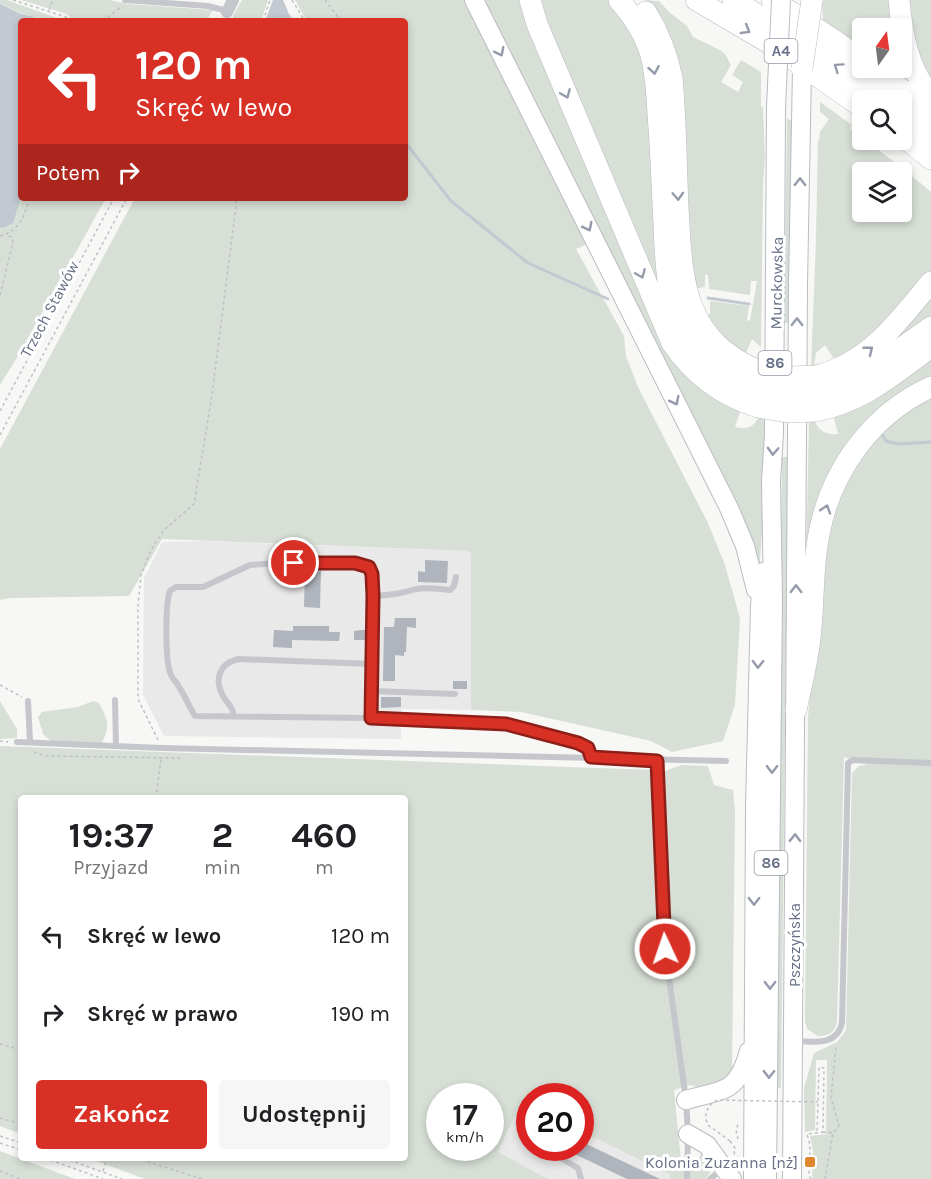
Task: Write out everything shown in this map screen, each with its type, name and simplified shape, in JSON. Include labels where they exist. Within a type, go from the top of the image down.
[{"type":"highway","points":[[530,0],[537,24],[672,343],[691,367],[716,388],[730,396],[759,390],[789,377],[816,394],[852,401],[867,393],[931,347]]},
{"type":"highway","points":[[619,0],[637,23],[645,39],[656,77],[665,258],[671,301],[677,319],[686,338],[703,360],[722,375],[744,387],[759,390]]},
{"type":"highway","points":[[637,0],[660,37],[672,78],[681,251],[687,294],[701,324],[717,345],[733,358],[759,390],[787,412],[816,394],[849,364],[888,334],[931,282]]},
{"type":"highway","name":"A4","points":[[696,0],[771,44],[852,100]]},
{"type":"highway","name":"A4","points":[[733,0],[871,90]]},
{"type":"highway","points":[[772,0],[852,53]]},
{"type":"highway","points":[[802,69],[812,0]]},
{"type":"highway","points":[[899,0],[901,24],[910,59],[916,74],[931,96]]},
{"type":"highway","points":[[886,78],[931,111]]},
{"type":"highway","points":[[912,120],[931,135]]},
{"type":"highway","points":[[912,144],[931,159]]},
{"type":"highway","points":[[816,394],[836,389],[859,378],[931,327]]},
{"type":"highway","points":[[796,710],[809,651],[819,534],[831,494],[849,457],[867,434],[898,406],[931,387]]},
{"type":"main road","points":[[474,0],[733,515],[749,559],[760,606]]},
{"type":"main road","name":"Murckowska","points":[[772,711],[771,481],[774,434],[776,107],[781,0]]},
{"type":"main road","name":"Murckowska","points":[[796,710],[802,0]]},
{"type":"main road","points":[[753,1179],[755,807],[760,606],[771,481]]},
{"type":"main road","name":"Pszczyńska","points":[[792,1179],[796,710]]},
{"type":"main road","name":"Pszczyńska","points":[[767,1179],[772,711]]},
{"type":"main road","points":[[686,1100],[715,1093],[735,1082],[742,1073],[754,1031]]},
{"type":"main road","points":[[688,1134],[707,1146],[725,1170]]},
{"type":"street","points":[[228,12],[233,0]]},
{"type":"lane","points":[[127,0],[208,6],[228,12]]},
{"type":"lane","points":[[371,718],[373,596],[372,574],[369,567],[355,563],[250,565],[203,587],[176,587],[170,591],[167,605],[168,666],[171,677],[179,686],[195,716],[371,718],[506,724],[578,743],[588,748],[591,757]]},
{"type":"lane","points":[[373,596],[409,593],[417,589],[450,590],[454,586],[456,577]]},
{"type":"lane","points":[[234,716],[233,709],[223,697],[218,680],[221,669],[228,662],[238,659],[372,664]]},
{"type":"lane","points":[[372,691],[455,694]]},
{"type":"lane","points":[[115,700],[116,746]]},
{"type":"lane","points":[[28,701],[30,742]]},
{"type":"lane","points":[[17,742],[162,748],[726,761]]},
{"type":"lane","points":[[794,1041],[824,1041],[833,1038],[838,1034],[843,1017],[848,763],[853,760],[931,763]]},
{"type":"lane","points":[[657,761],[665,949],[686,1100],[687,1179]]},
{"type":"lane","points":[[565,1161],[578,1168],[581,1179]]},
{"type":"path","points":[[13,0],[67,18]]},
{"type":"path","points":[[49,12],[53,0]]},
{"type":"path","points":[[106,18],[127,0]]},
{"type":"path","points":[[264,18],[270,0]]},
{"type":"path","points":[[292,0],[303,18]]},
{"type":"path","points":[[325,0],[339,18]]},
{"type":"path","points":[[0,236],[10,233],[22,221],[29,201]]},
{"type":"path","points":[[0,411],[112,201]]},
{"type":"path","name":"Trzech Stawów","points":[[0,435],[126,201]]},
{"type":"path","points":[[156,795],[162,748],[138,699],[138,606],[141,575],[151,550],[164,530],[194,504],[212,395],[237,201]]},
{"type":"path","points":[[0,295],[13,243],[12,237],[6,235]]},
{"type":"path","points":[[0,685],[28,701]]},
{"type":"path","points":[[825,1179],[833,1133],[839,1126],[831,1098],[838,1034]]},
{"type":"path","points":[[0,1044],[18,1049]]},
{"type":"path","points":[[817,1133],[819,1067],[825,1068],[823,1132]]},
{"type":"path","points":[[725,1170],[735,1148],[706,1121],[708,1107],[713,1102],[818,1102]]},
{"type":"path","points":[[0,1118],[18,1123]]},
{"type":"path","points":[[811,1179],[809,1176],[810,1145],[807,1134],[833,1133]]},
{"type":"path","points":[[0,1136],[18,1142]]},
{"type":"path","points":[[0,1143],[18,1149]]},
{"type":"path","points":[[53,1161],[103,1179]]},
{"type":"path","points":[[72,1161],[122,1179]]},
{"type":"path","points":[[103,1172],[105,1161]]},
{"type":"path","points":[[145,1161],[202,1179]]},
{"type":"path","points":[[0,1171],[21,1179]]},
{"type":"shaded area","points":[[0,0],[7,0],[57,18],[39,18],[0,4]]},
{"type":"shaded area","points":[[21,0],[109,0],[128,4],[213,10],[208,18],[71,18],[67,14]]},
{"type":"shaded area","points":[[242,0],[268,0],[262,18],[234,18]]},
{"type":"shaded area","points":[[273,0],[283,0],[292,18],[266,18]]},
{"type":"shaded area","points":[[295,0],[467,0],[589,243],[576,249],[624,336],[626,356],[638,387],[708,523],[725,565],[740,618],[735,705],[723,741],[672,752],[651,741],[521,712],[471,710],[471,554],[468,551],[162,539],[129,596],[0,600],[0,449],[133,201],[408,201],[408,18],[305,18]]},
{"type":"shaded area","points":[[482,0],[525,0],[652,313],[740,412],[735,427],[750,427],[759,416],[765,417],[764,499],[759,575]]},
{"type":"shaded area","points":[[535,0],[612,0],[642,45],[687,355]]},
{"type":"shaded area","points":[[645,0],[659,1],[687,26],[693,37],[725,54],[731,65],[721,82],[738,92],[743,82],[732,75],[741,60],[761,72],[765,157],[761,347],[752,339],[746,353],[736,351],[706,315],[710,314],[710,301],[749,306],[747,320],[750,321],[757,281],[751,281],[750,295],[709,289],[708,275],[705,275],[705,287],[693,289],[648,4]]},
{"type":"shaded area","points":[[822,0],[890,0],[891,18],[852,18],[852,41],[823,24]]},
{"type":"shaded area","points":[[904,0],[931,0],[931,88],[921,72],[912,34],[912,18],[908,18]]},
{"type":"shaded area","points":[[0,4],[37,18],[18,18],[20,201],[13,223],[3,228],[0,227]]},
{"type":"shaded area","points":[[820,102],[852,125],[850,129],[852,130],[852,150],[878,150],[894,162],[852,162],[852,222],[912,222],[912,176],[931,192],[931,272],[863,346],[834,359],[825,345],[816,353],[814,367],[811,367],[818,140],[820,132],[829,119],[820,112]]},
{"type":"shaded area","points":[[787,118],[793,122],[790,323],[784,323]]},
{"type":"shaded area","points":[[19,201],[104,201],[0,385],[0,227],[3,228]]},
{"type":"shaded area","points":[[931,293],[931,322],[831,379]]},
{"type":"shaded area","points":[[931,353],[931,381],[877,416],[806,565],[809,420],[814,419],[823,431],[838,434],[833,414]]},
{"type":"shaded area","points":[[931,392],[931,1179],[812,1179],[813,1150],[810,1136],[826,1134],[827,1060],[816,1060],[815,1130],[805,1132],[804,1088],[814,1053],[837,1042],[846,1030],[852,773],[859,766],[867,765],[844,757],[837,1022],[835,1029],[830,1033],[818,1036],[807,1029],[805,1021],[808,718],[819,577],[831,510],[871,437]]},
{"type":"shaded area","points":[[782,457],[788,457],[781,1088],[776,1087]]},
{"type":"shaded area","points":[[199,541],[468,551],[471,554],[471,710],[401,709],[401,739],[164,736],[143,695],[144,578],[162,542]]},
{"type":"shaded area","points":[[0,701],[17,729],[17,738],[0,739]]},
{"type":"shaded area","points":[[93,701],[99,703],[107,723],[101,744],[52,742],[43,734],[38,717],[42,712],[78,707]]},
{"type":"shaded area","points":[[0,746],[653,770],[658,809],[663,798],[663,772],[681,765],[708,766],[714,785],[733,790],[735,812],[732,1075],[703,1089],[690,1085],[674,1090],[682,1171],[691,1171],[702,1153],[715,1164],[706,1179],[669,1179],[670,1175],[594,1137],[594,1083],[516,1083],[516,1114],[504,1139],[504,1083],[426,1083],[426,1161],[504,1161],[504,1155],[548,1179],[145,1179],[96,1161],[408,1161],[408,795],[18,795],[18,1133],[0,1126]]},
{"type":"shaded area","points":[[516,1114],[516,1161],[594,1161],[594,1138],[671,1176],[669,1179],[548,1179],[504,1156],[504,1140]]},
{"type":"shaded area","points":[[0,1151],[18,1158],[18,1161],[27,1161],[75,1179],[0,1179]]},
{"type":"building","points":[[425,560],[448,561],[447,583],[418,582],[418,571],[425,572]]},
{"type":"building","points":[[305,571],[321,571],[320,608],[304,607]]},
{"type":"building","points":[[395,618],[416,618],[416,628],[407,627],[404,656],[395,655],[395,681],[383,681],[384,627],[394,627]]},
{"type":"building","points":[[293,626],[329,626],[329,632],[340,632],[339,641],[292,640],[292,648],[273,647],[274,630],[293,631]]},
{"type":"building","points":[[367,630],[367,640],[354,640],[354,631]]},
{"type":"building","points":[[453,681],[467,681],[467,689],[453,689]]},
{"type":"building","points":[[381,697],[401,697],[401,707],[381,708]]},
{"type":"building","points":[[594,1148],[660,1179],[627,1179],[589,1161],[594,1161]]},
{"type":"waterway","points":[[408,146],[451,201],[528,263],[608,299]]},
{"type":"waterway","points":[[708,298],[749,304]]},
{"type":"waterway","points":[[881,433],[886,441],[898,444],[931,442]]},
{"type":"place","name":"Kolonia Zuzanna [nż]","points":[[810,1162]]},
{"type":"route","points":[[294,563],[355,563],[369,567],[372,574],[373,596],[371,718],[506,724],[578,743],[588,748],[591,757],[657,761],[665,949]]}]
